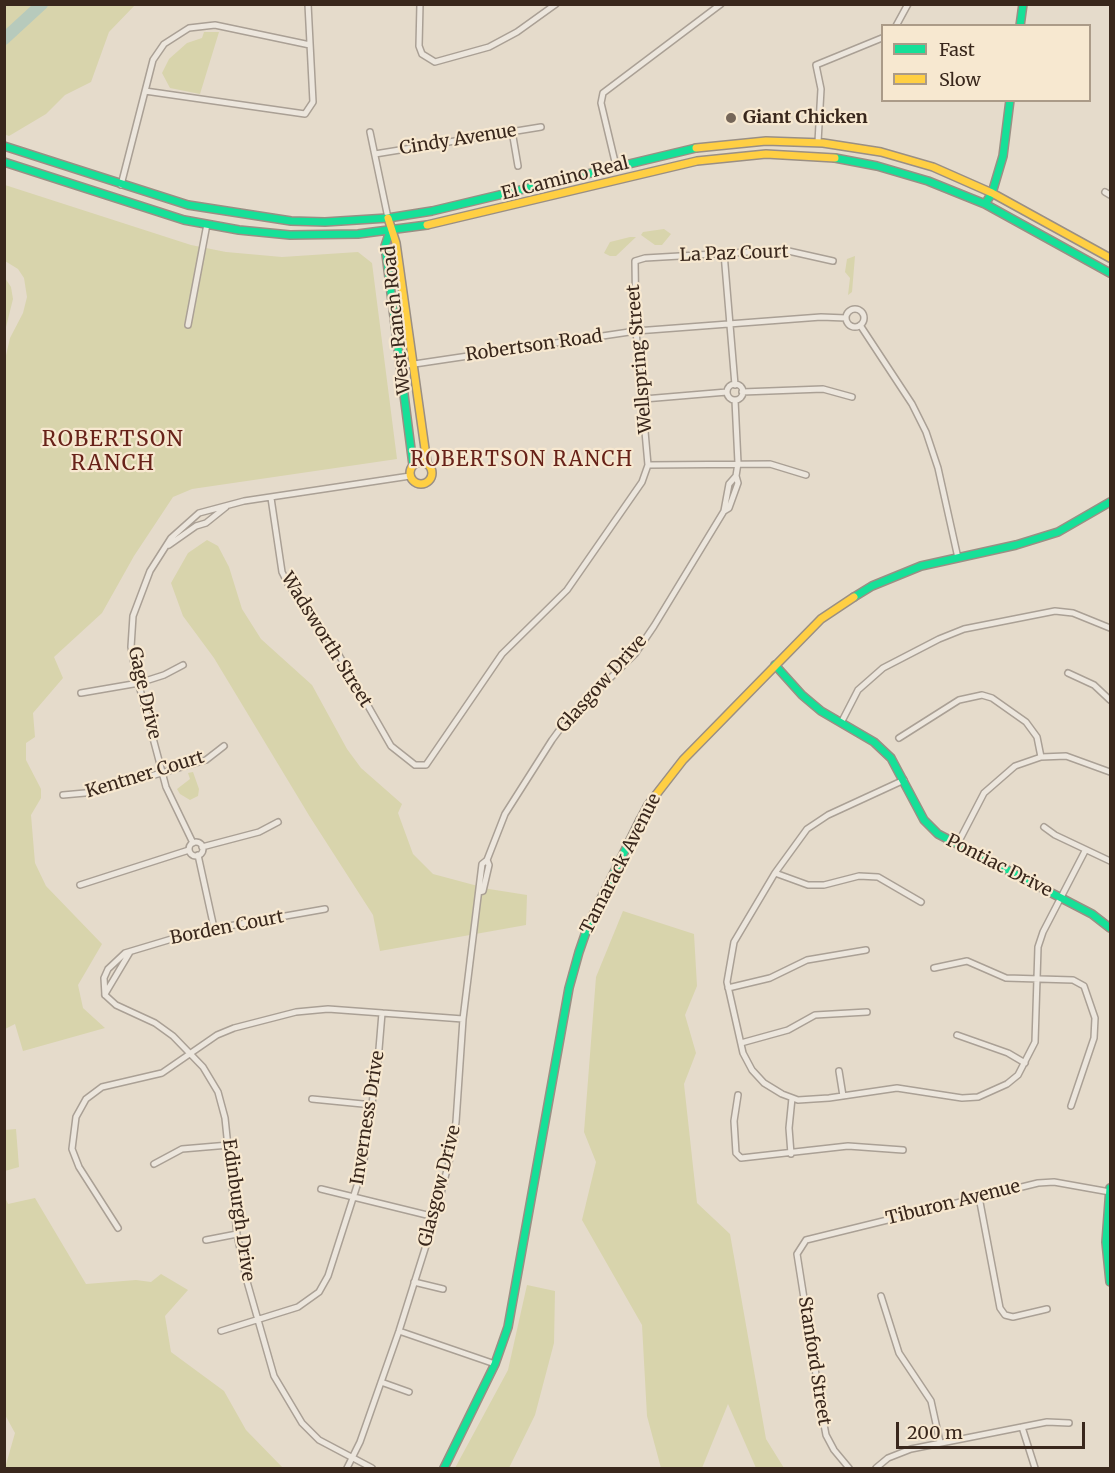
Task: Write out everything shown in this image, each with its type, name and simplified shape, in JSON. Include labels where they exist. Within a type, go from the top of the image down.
[{"type":"main road","points":[[1020,24],[1023,4]]},
{"type":"main road","points":[[985,204],[992,193],[1003,156],[1010,102]]},
{"type":"main road","name":"El Camino Real","points":[[4,146],[188,205],[291,221],[388,218],[432,211],[616,166],[728,143],[818,142],[871,150],[917,162],[992,193],[1110,258]]},
{"type":"main road","name":"El Camino Real","points":[[4,162],[148,210],[207,224],[290,235],[390,231],[456,219],[697,161],[766,154],[821,156],[877,166],[928,181],[985,204],[1110,273]]},
{"type":"main road","points":[[388,218],[390,231]]},
{"type":"main road","name":"West Ranch Road","points":[[390,231],[396,244],[427,463]]},
{"type":"main road","name":"West Ranch Road","points":[[390,231],[385,246],[413,465]]},
{"type":"main road","points":[[419,462],[427,463],[432,473],[428,483],[417,484],[410,476],[413,465],[419,462]]},
{"type":"main road","name":"Tamarack Avenue","points":[[444,1468],[495,1364],[508,1327],[516,1293],[569,988],[588,923],[648,805],[662,785],[821,619],[863,591],[910,570],[1016,545],[1058,532],[1110,502]]},
{"type":"main road","name":"Pontiac Drive","points":[[775,665],[802,695],[841,723],[874,742],[897,766],[924,820],[938,834],[1092,914],[1110,928]]},
{"type":"main road","points":[[1110,1190],[1106,1242],[1110,1282]]},
{"type":"street","points":[[145,91],[296,114],[309,112],[313,102],[308,4]]},
{"type":"street","points":[[420,4],[419,46],[422,54],[435,62],[442,62],[489,47],[517,32],[556,4]]},
{"type":"street","points":[[616,166],[601,103],[603,93],[721,4]]},
{"type":"street","points":[[897,24],[908,4]]},
{"type":"street","points":[[121,185],[153,60],[165,45],[189,28],[202,25],[223,26],[310,45]]},
{"type":"street","points":[[818,142],[821,89],[816,65],[881,38]]},
{"type":"street","name":"Cindy Avenue","points":[[375,154],[541,127]]},
{"type":"street","points":[[512,131],[518,166]]},
{"type":"street","points":[[370,132],[388,218]]},
{"type":"street","points":[[188,325],[207,224]]},
{"type":"street","name":"La Paz Court","points":[[635,261],[645,258],[784,250],[833,261]]},
{"type":"street","points":[[724,254],[735,385]]},
{"type":"street","name":"Wellspring Street","points":[[416,765],[426,765],[431,762],[502,654],[567,590],[636,493],[648,465],[644,399],[636,331],[635,261]]},
{"type":"street","points":[[851,310],[859,311],[863,318],[860,325],[851,326],[846,318],[851,310]]},
{"type":"street","name":"Robertson Road","points":[[401,366],[636,331],[730,323],[846,318]]},
{"type":"street","points":[[860,325],[912,404],[926,432],[938,468],[958,558]]},
{"type":"street","points":[[735,385],[740,387],[742,392]]},
{"type":"street","points":[[644,399],[727,392],[735,385]]},
{"type":"street","points":[[727,392],[728,397],[735,400],[742,392],[823,388],[852,397]]},
{"type":"street","name":"Glasgow Drive","points":[[347,1468],[399,1331],[435,1217],[456,1122],[463,1019],[480,892],[483,891],[489,867],[487,860],[505,814],[552,740],[566,721],[635,654],[724,511],[727,494],[736,476],[738,463],[735,400]]},
{"type":"street","points":[[648,465],[770,464],[806,475]]},
{"type":"street","name":"Gage Drive","points":[[193,843],[166,787],[131,647],[133,616],[150,571],[169,545],[194,523],[199,513],[271,498],[410,476]]},
{"type":"street","name":"Glasgow Drive","points":[[724,511],[729,508],[734,496],[738,483],[736,476]]},
{"type":"street","points":[[727,494],[734,496]]},
{"type":"street","name":"Wadsworth Street","points":[[271,498],[282,572],[288,584],[336,650],[391,746],[416,765]]},
{"type":"street","name":"Gage Drive","points":[[194,523],[206,524],[226,507]]},
{"type":"street","points":[[841,723],[858,690],[883,668],[963,629],[1055,611],[1073,613],[1110,628]]},
{"type":"street","points":[[81,693],[139,683],[164,675],[183,665]]},
{"type":"street","points":[[1068,673],[1094,686],[1110,700]]},
{"type":"street","points":[[899,738],[959,700],[982,695],[992,698],[1026,722],[1036,737],[1041,757]]},
{"type":"street","name":"Kentner Court","points":[[63,795],[96,792],[206,760],[224,746]]},
{"type":"street","points":[[957,845],[984,794],[1007,771],[1041,757],[1073,758],[1110,772]]},
{"type":"street","points":[[904,780],[828,815],[807,829],[775,873],[734,942],[729,964],[728,988],[741,1044],[752,1070],[764,1083],[792,1098],[843,1096],[897,1088],[962,1098],[978,1097],[1007,1084],[1025,1064],[1038,1029],[1038,947],[1043,932],[1085,850]]},
{"type":"street","points":[[202,847],[259,832],[278,822]]},
{"type":"street","points":[[1044,827],[1110,861]]},
{"type":"street","points":[[80,885],[189,850],[193,843],[197,842],[202,847]]},
{"type":"street","points":[[198,855],[202,847]]},
{"type":"street","points":[[189,850],[198,855],[214,928]]},
{"type":"street","points":[[775,873],[808,885],[824,885],[859,876],[878,877],[921,902]]},
{"type":"street","name":"Borden Court","points":[[114,962],[130,952],[167,938],[325,909]]},
{"type":"street","points":[[728,988],[770,978],[807,960],[866,950]]},
{"type":"street","points":[[105,995],[130,952]]},
{"type":"street","points":[[934,968],[967,961],[1006,978],[1079,982],[1084,986],[1093,1008],[1094,1038],[1071,1106]]},
{"type":"street","points":[[105,995],[104,978],[114,962],[121,965]]},
{"type":"street","name":"Edinburgh Drive","points":[[105,995],[116,1005],[155,1023],[192,1054],[218,1092],[229,1145],[237,1234],[257,1320],[280,1391],[302,1423],[319,1440],[372,1468]]},
{"type":"street","points":[[118,1228],[76,1160],[72,1137],[76,1117],[86,1100],[102,1087],[162,1073],[217,1035],[254,1021],[328,1009],[463,1019]]},
{"type":"street","points":[[741,1044],[788,1030],[815,1015],[867,1012]]},
{"type":"street","name":"Inverness Drive","points":[[221,1331],[298,1307],[319,1292],[328,1276],[363,1167],[373,1105],[382,1013]]},
{"type":"street","points":[[957,1035],[1008,1053],[1025,1064]]},
{"type":"street","points":[[839,1071],[843,1096]]},
{"type":"street","points":[[738,1095],[734,1121],[736,1153],[747,1159],[848,1146],[903,1150]]},
{"type":"street","points":[[791,1154],[789,1128],[792,1098]]},
{"type":"street","points":[[312,1099],[373,1105]]},
{"type":"street","points":[[154,1164],[182,1149],[229,1145]]},
{"type":"street","name":"Tiburon Avenue","points":[[800,1247],[806,1240],[1038,1183],[1054,1182],[1110,1190]]},
{"type":"street","points":[[321,1189],[435,1217]]},
{"type":"street","points":[[979,1197],[1000,1308],[1005,1315],[1013,1317],[1047,1309]]},
{"type":"street","points":[[206,1240],[237,1234]]},
{"type":"street","name":"Stanford Street","points":[[800,1247],[797,1254],[822,1419],[834,1450],[849,1468]]},
{"type":"street","points":[[414,1282],[443,1289]]},
{"type":"street","points":[[881,1296],[899,1353],[931,1401],[940,1442]]},
{"type":"street","points":[[399,1331],[495,1364]]},
{"type":"street","points":[[381,1382],[409,1392]]},
{"type":"street","points":[[876,1468],[902,1451],[940,1442],[1047,1422],[1069,1423]]},
{"type":"street","points":[[1022,1427],[1035,1468]]},
{"type":"shaded area","points":[[4,5],[135,5],[109,32],[91,82],[65,95],[46,114],[9,136],[4,134]]},
{"type":"shaded area","points":[[204,32],[219,32],[200,94],[170,88],[162,73],[169,59],[187,43],[202,38]]},
{"type":"shaded area","points":[[5,185],[191,245],[226,252],[282,257],[358,252],[372,263],[397,459],[192,489],[173,497],[134,556],[102,613],[54,657],[63,678],[33,713],[35,737],[26,743],[26,760],[41,789],[41,798],[31,815],[35,863],[46,886],[102,944],[78,985],[83,1008],[105,1028],[23,1051],[15,1024],[5,1029],[4,364],[10,338],[23,313],[27,297],[24,278],[18,269],[5,261]]},
{"type":"shaded area","points":[[664,229],[671,234],[662,245],[655,245],[641,235],[643,232]]},
{"type":"shaded area","points":[[636,237],[616,256],[604,253],[610,242]]},
{"type":"shaded area","points":[[855,256],[852,292],[848,295],[850,278],[845,272],[847,259]]},
{"type":"shaded area","points":[[5,278],[11,287],[13,299],[5,331]]},
{"type":"shaded area","points":[[207,540],[218,546],[229,567],[242,609],[261,639],[312,685],[347,749],[361,768],[402,804],[398,813],[413,854],[433,874],[489,889],[527,895],[526,925],[380,951],[373,915],[310,817],[214,658],[183,616],[171,583],[188,553]]},
{"type":"shaded area","points":[[193,772],[199,789],[198,796],[190,800],[180,794],[177,789],[190,779],[188,773]]},
{"type":"shaded area","points":[[623,911],[694,934],[697,986],[685,1015],[696,1053],[684,1084],[697,1203],[730,1234],[766,1439],[784,1468],[756,1468],[728,1404],[702,1468],[661,1468],[647,1416],[642,1325],[582,1220],[596,1162],[584,1132],[596,977]]},
{"type":"shaded area","points":[[16,1129],[19,1167],[5,1171],[5,1130]]},
{"type":"shaded area","points":[[4,1195],[8,1204],[35,1198],[86,1284],[136,1280],[151,1282],[161,1274],[188,1290],[165,1316],[171,1352],[224,1391],[246,1430],[283,1468],[5,1468],[15,1433],[4,1413]]},
{"type":"shaded area","points":[[527,1285],[555,1291],[554,1343],[535,1415],[509,1468],[455,1468],[508,1370]]},
{"type":"waterway","points":[[4,39],[42,4]]},
{"type":"traffic: fast","points":[[1020,24],[1023,4]]},
{"type":"traffic: fast","points":[[985,204],[992,193],[1003,156],[1010,102]]},
{"type":"traffic: fast","points":[[4,146],[188,205],[291,221],[325,222],[388,218],[432,211],[696,148]]},
{"type":"traffic: fast","points":[[835,158],[877,166],[928,181],[985,204],[1110,273]]},
{"type":"traffic: fast","points":[[4,162],[184,220],[239,230],[290,235],[358,234],[427,225]]},
{"type":"traffic: fast","points":[[390,231],[385,246],[413,465]]},
{"type":"traffic: fast","points":[[854,597],[872,586],[921,566],[1016,545],[1058,532],[1110,502]]},
{"type":"traffic: fast","points":[[775,665],[802,695],[821,711],[874,742],[891,758],[924,820],[938,834],[1092,914],[1110,928]]},
{"type":"traffic: fast","points":[[444,1468],[495,1364],[508,1327],[569,988],[589,923],[640,820]]},
{"type":"traffic: fast","points":[[1110,1188],[1106,1242],[1110,1282]]},
{"type":"traffic: slow","points":[[696,148],[766,141],[823,143],[881,152],[933,167],[992,193],[1110,258]]},
{"type":"traffic: slow","points":[[427,225],[697,161],[766,154],[835,158]]},
{"type":"traffic: slow","points":[[388,218],[396,243],[427,463]]},
{"type":"traffic: slow","points":[[417,462],[425,462],[432,469],[432,473],[432,477],[425,484],[417,484],[410,477],[410,469],[417,462]]},
{"type":"traffic: slow","points":[[640,820],[648,805],[683,760],[821,619],[854,597]]},
{"type":"place","name":"Giant Chicken","points":[[731,118]]},
{"type":"district","name":"ROBERTSON RANCH","points":[[113,452]]},
{"type":"district","name":"ROBERTSON RANCH","points":[[522,460]]}]
